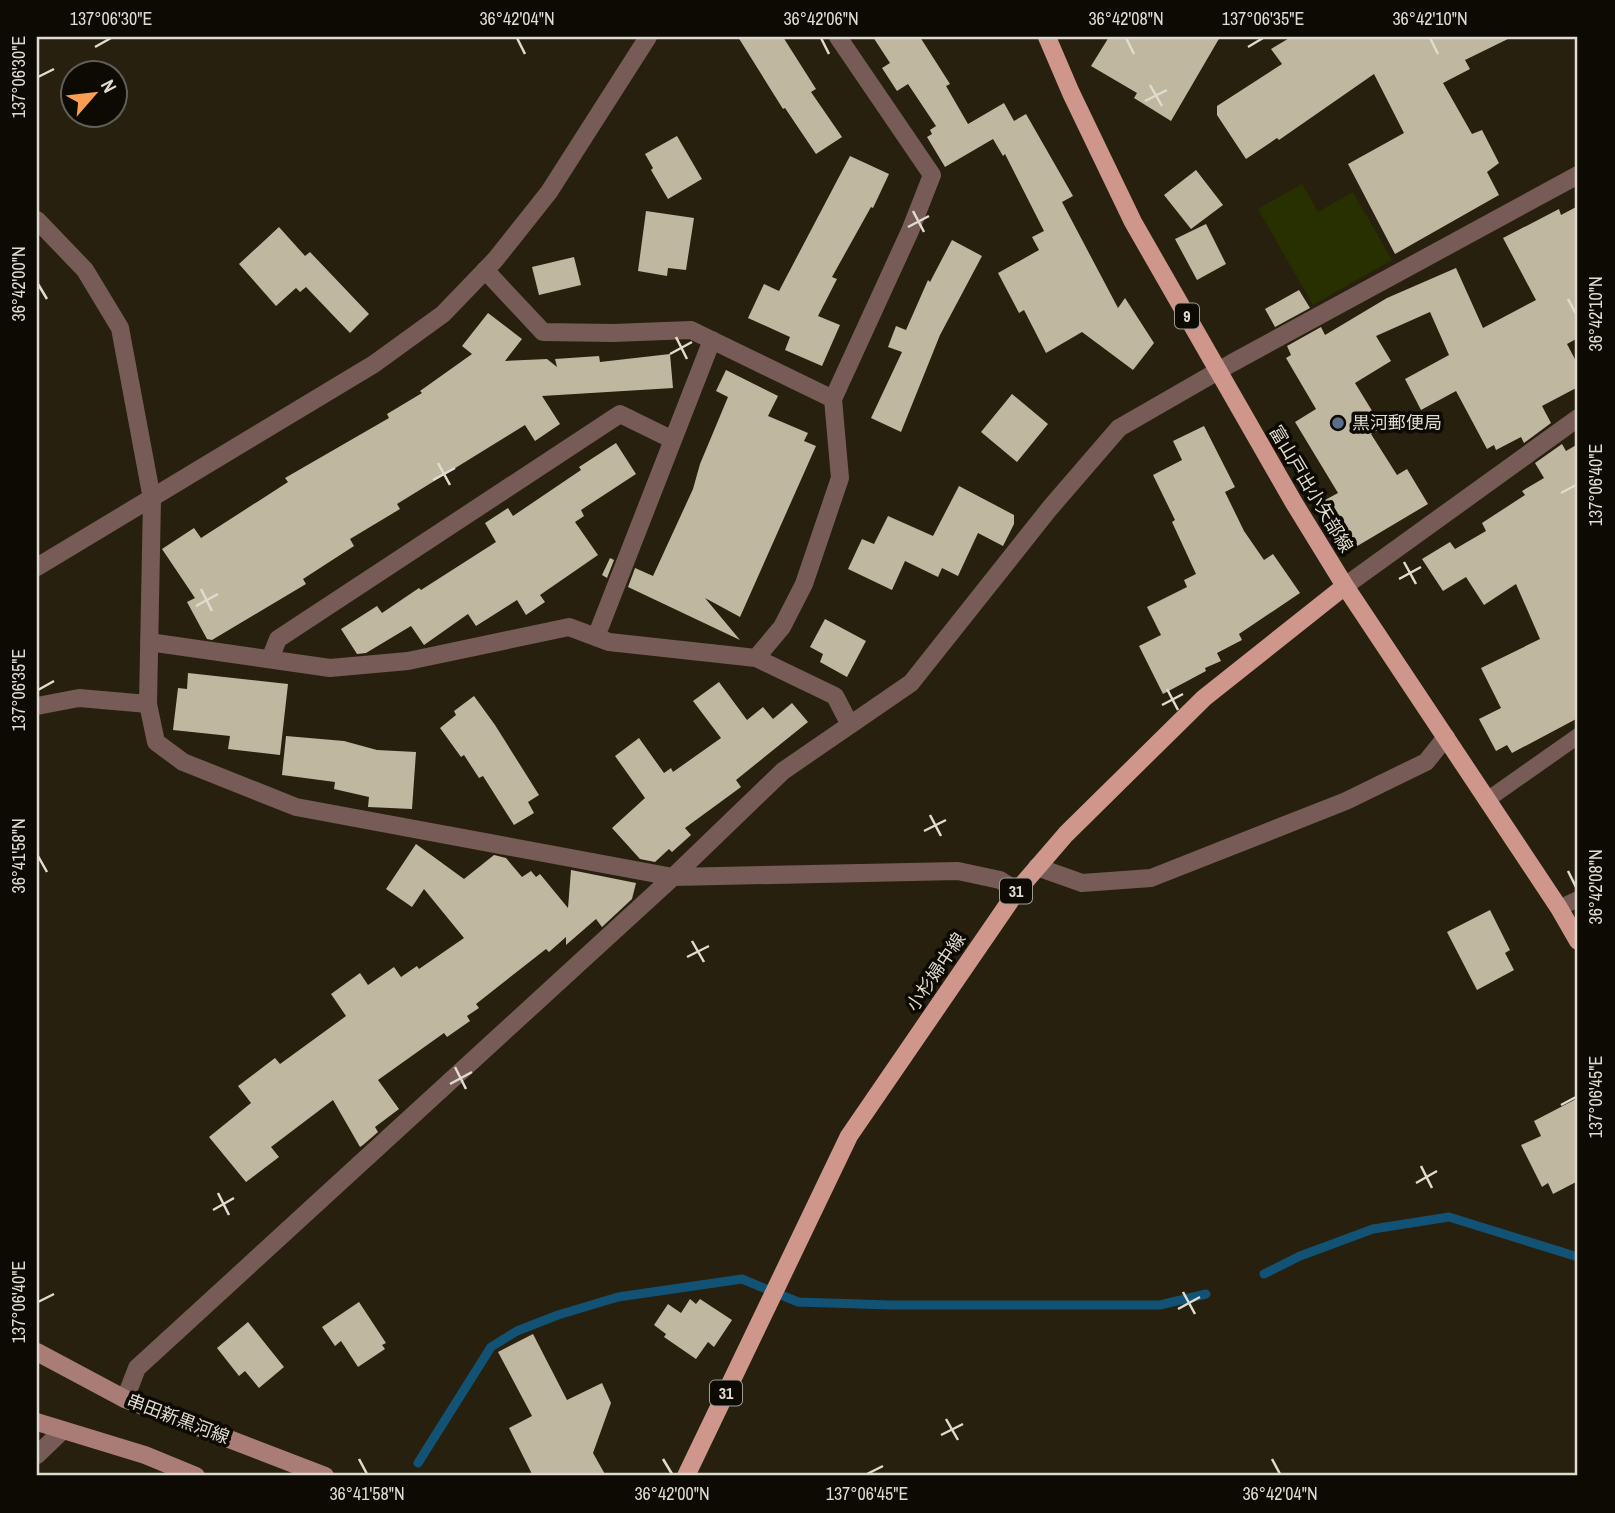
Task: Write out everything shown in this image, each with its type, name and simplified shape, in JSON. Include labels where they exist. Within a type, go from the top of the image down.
[{"type":"main road","name":"富山戸出小矢部線","points":[[1047,37],[1133,222],[1294,503],[1345,586],[1559,908],[1578,941]]},
{"type":"main road","name":"小杉婦中線","points":[[686,1476],[849,1136],[1017,891],[1066,834],[1204,698],[1345,586]]},
{"type":"main road","name":"串田新黒河線","points":[[37,1352],[125,1399],[325,1476]]},
{"type":"main road","points":[[37,1422],[145,1455],[196,1476]]},
{"type":"street","points":[[37,567],[374,364],[443,314],[485,270],[548,192],[648,37]]},
{"type":"street","points":[[756,658],[782,627],[804,584],[840,478],[833,399],[910,231],[932,175],[838,37]]},
{"type":"street","points":[[125,1399],[137,1368],[673,877],[783,771],[911,683],[1050,508],[1119,428],[1578,175]]},
{"type":"street","points":[[37,220],[85,270],[120,328],[152,499],[148,704],[156,742],[183,762],[296,807],[673,877],[958,871],[1000,880],[1017,891]]},
{"type":"street","points":[[485,270],[543,332],[691,330],[833,399]]},
{"type":"street","points":[[596,637],[712,340]]},
{"type":"street","points":[[270,659],[278,639],[620,414],[673,440]]},
{"type":"street","points":[[1345,586],[1578,418]]},
{"type":"street","points":[[149,642],[330,668],[408,661],[569,627],[609,642],[756,658],[835,696],[850,725]]},
{"type":"street","points":[[37,706],[79,698],[148,704]]},
{"type":"street","points":[[1037,867],[1082,883],[1151,878],[1357,795],[1426,762],[1446,737]]},
{"type":"street","points":[[37,1455],[64,1430]]},
{"type":"lane","points":[[1487,800],[1578,736]]},
{"type":"lane","points":[[1559,908],[1578,899]]},
{"type":"green space","points":[[1302,184],[1318,212],[1353,192],[1392,260],[1313,305],[1258,209]]},
{"type":"building","points":[[738,37],[783,37],[816,89],[811,92],[842,137],[816,154],[785,108],[783,109]]},
{"type":"building","points":[[873,37],[920,37],[950,84],[946,86],[968,124],[1004,103],[1014,121],[1026,114],[1073,196],[1062,202],[1118,308],[1125,298],[1154,343],[1133,370],[1082,332],[1046,353],[1024,310],[1019,313],[998,273],[1039,250],[1032,237],[1044,231],[1005,154],[1003,156],[993,139],[945,167],[927,137],[932,134],[930,130],[936,126],[908,84],[897,91],[882,68],[890,63]]},
{"type":"building","points":[[1109,37],[1220,37],[1171,121],[1134,98],[1137,93],[1091,66]]},
{"type":"building","points":[[1291,37],[1512,37],[1465,60],[1470,69],[1443,83],[1472,134],[1482,130],[1499,163],[1487,172],[1499,195],[1395,254],[1348,164],[1404,133],[1374,74],[1279,140],[1277,138],[1246,159],[1217,115],[1217,106],[1282,64],[1271,49]]},
{"type":"building","points":[[677,136],[702,179],[668,199],[645,154]]},
{"type":"building","points":[[850,156],[889,174],[873,208],[871,207],[832,277],[837,279],[818,316],[840,325],[822,366],[785,350],[790,337],[748,318],[764,284],[779,291]]},
{"type":"building","points":[[1196,170],[1223,205],[1191,229],[1164,195]]},
{"type":"building","points":[[1578,206],[1578,338],[1567,344],[1578,365],[1578,387],[1542,406],[1551,423],[1524,443],[1521,437],[1496,450],[1494,445],[1487,449],[1456,391],[1421,410],[1405,379],[1449,355],[1430,312],[1376,336],[1391,361],[1355,383],[1382,427],[1371,434],[1397,475],[1407,469],[1428,504],[1354,548],[1325,500],[1338,493],[1295,422],[1316,409],[1286,358],[1291,355],[1287,346],[1321,327],[1325,335],[1387,298],[1456,268],[1483,328],[1536,300],[1503,238],[1559,209],[1561,215]]},
{"type":"building","points":[[646,211],[694,218],[686,270],[668,268],[667,276],[638,271]]},
{"type":"building","points":[[1206,224],[1226,264],[1197,280],[1175,239]]},
{"type":"building","points":[[279,227],[305,256],[310,252],[369,314],[350,333],[306,287],[300,292],[296,288],[276,306],[239,264]]},
{"type":"building","points":[[952,240],[982,256],[940,335],[901,432],[871,418],[902,352],[888,347],[896,326],[906,330],[928,280],[930,282]]},
{"type":"building","points":[[574,257],[581,285],[539,295],[532,267]]},
{"type":"building","points":[[1299,290],[1310,308],[1275,327],[1265,309]]},
{"type":"building","points":[[488,313],[522,339],[505,361],[547,359],[557,367],[555,359],[599,356],[600,362],[670,354],[673,388],[542,396],[560,424],[535,441],[525,425],[397,504],[400,509],[350,539],[354,546],[303,579],[306,584],[212,640],[207,639],[187,602],[195,598],[162,549],[194,528],[201,538],[288,482],[285,478],[389,418],[387,414],[422,393],[420,391],[472,354],[462,346]]},
{"type":"building","points":[[726,370],[778,396],[768,416],[808,433],[804,441],[816,446],[740,617],[705,598],[740,640],[628,587],[635,568],[653,576],[693,489],[700,464],[728,397],[716,391]]},
{"type":"building","points":[[1012,394],[1048,424],[1017,462],[981,432]]},
{"type":"building","points":[[1204,426],[1235,487],[1225,492],[1244,531],[1264,560],[1273,554],[1300,593],[1239,634],[1242,640],[1217,653],[1221,661],[1163,694],[1139,646],[1161,635],[1147,607],[1187,587],[1184,580],[1196,574],[1172,522],[1175,520],[1153,475],[1182,460],[1173,441]]},
{"type":"building","points":[[616,443],[636,474],[581,510],[584,516],[575,522],[598,555],[540,595],[545,602],[526,615],[517,600],[476,626],[468,614],[424,645],[411,626],[366,653],[357,654],[341,629],[377,606],[382,613],[496,542],[485,523],[508,508],[513,516]]},
{"type":"building","points":[[1562,444],[1566,451],[1578,444],[1578,718],[1512,753],[1507,745],[1496,751],[1479,719],[1501,708],[1481,668],[1540,639],[1516,584],[1484,605],[1466,577],[1443,591],[1422,559],[1450,542],[1455,549],[1486,531],[1482,523],[1525,495],[1522,491],[1544,478],[1535,463]]},
{"type":"building","points":[[959,486],[1014,515],[1014,524],[1003,546],[978,533],[958,576],[942,568],[938,577],[905,561],[892,590],[848,569],[862,539],[874,544],[888,516],[933,536]]},
{"type":"building","points":[[610,558],[614,560],[607,578],[602,575]]},
{"type":"building","points":[[825,619],[866,641],[847,677],[820,662],[823,654],[810,647]]},
{"type":"building","points":[[188,673],[288,684],[280,755],[228,749],[230,736],[173,730],[178,688],[187,689]]},
{"type":"building","points":[[719,682],[747,720],[763,707],[773,719],[792,703],[808,722],[736,780],[741,787],[685,828],[691,835],[672,852],[669,849],[655,862],[640,859],[612,828],[645,798],[615,756],[639,738],[664,773],[671,768],[673,772],[721,738],[693,701]]},
{"type":"building","points":[[474,696],[539,795],[528,802],[534,813],[514,825],[483,776],[479,778],[464,755],[461,757],[440,728],[456,715],[454,711]]},
{"type":"building","points":[[286,736],[344,741],[377,750],[416,752],[412,809],[368,807],[369,797],[334,789],[335,782],[282,775]]},
{"type":"building","points":[[416,844],[464,879],[494,855],[506,858],[522,877],[531,871],[536,877],[540,874],[568,908],[571,870],[636,883],[632,899],[602,927],[596,919],[566,945],[566,937],[549,952],[546,949],[476,1004],[479,1008],[467,1016],[470,1021],[447,1037],[444,1033],[378,1080],[399,1109],[375,1127],[378,1132],[363,1145],[360,1147],[333,1100],[271,1147],[279,1157],[246,1182],[209,1137],[251,1103],[238,1086],[275,1058],[280,1064],[346,1016],[331,994],[360,973],[368,985],[394,967],[401,977],[417,966],[419,969],[464,938],[424,889],[412,907],[386,889]]},
{"type":"building","points":[[1490,910],[1510,950],[1505,953],[1514,970],[1477,990],[1447,932]]},
{"type":"building","points":[[1578,1098],[1578,1181],[1553,1194],[1548,1183],[1542,1187],[1521,1145],[1541,1136],[1534,1121]]},
{"type":"building","points":[[690,1299],[696,1304],[700,1299],[732,1320],[714,1347],[708,1342],[696,1359],[664,1337],[666,1334],[654,1325],[668,1304],[681,1313]]},
{"type":"building","points":[[359,1302],[386,1343],[382,1345],[385,1349],[358,1367],[341,1341],[335,1346],[322,1327]]},
{"type":"building","points":[[248,1322],[284,1367],[259,1388],[245,1371],[239,1376],[217,1348]]},
{"type":"building","points":[[533,1334],[567,1400],[602,1383],[611,1403],[593,1453],[606,1476],[533,1476],[509,1428],[532,1416],[498,1352]]},
{"type":"waterway","points":[[1264,1274],[1300,1256],[1373,1229],[1449,1217],[1578,1257]]},
{"type":"waterway","points":[[418,1463],[491,1347],[517,1331],[618,1297],[742,1279],[798,1302],[891,1305],[1160,1305],[1206,1294]]},
{"type":"place","name":"黒河郵便局","points":[[1338,423]]}]
